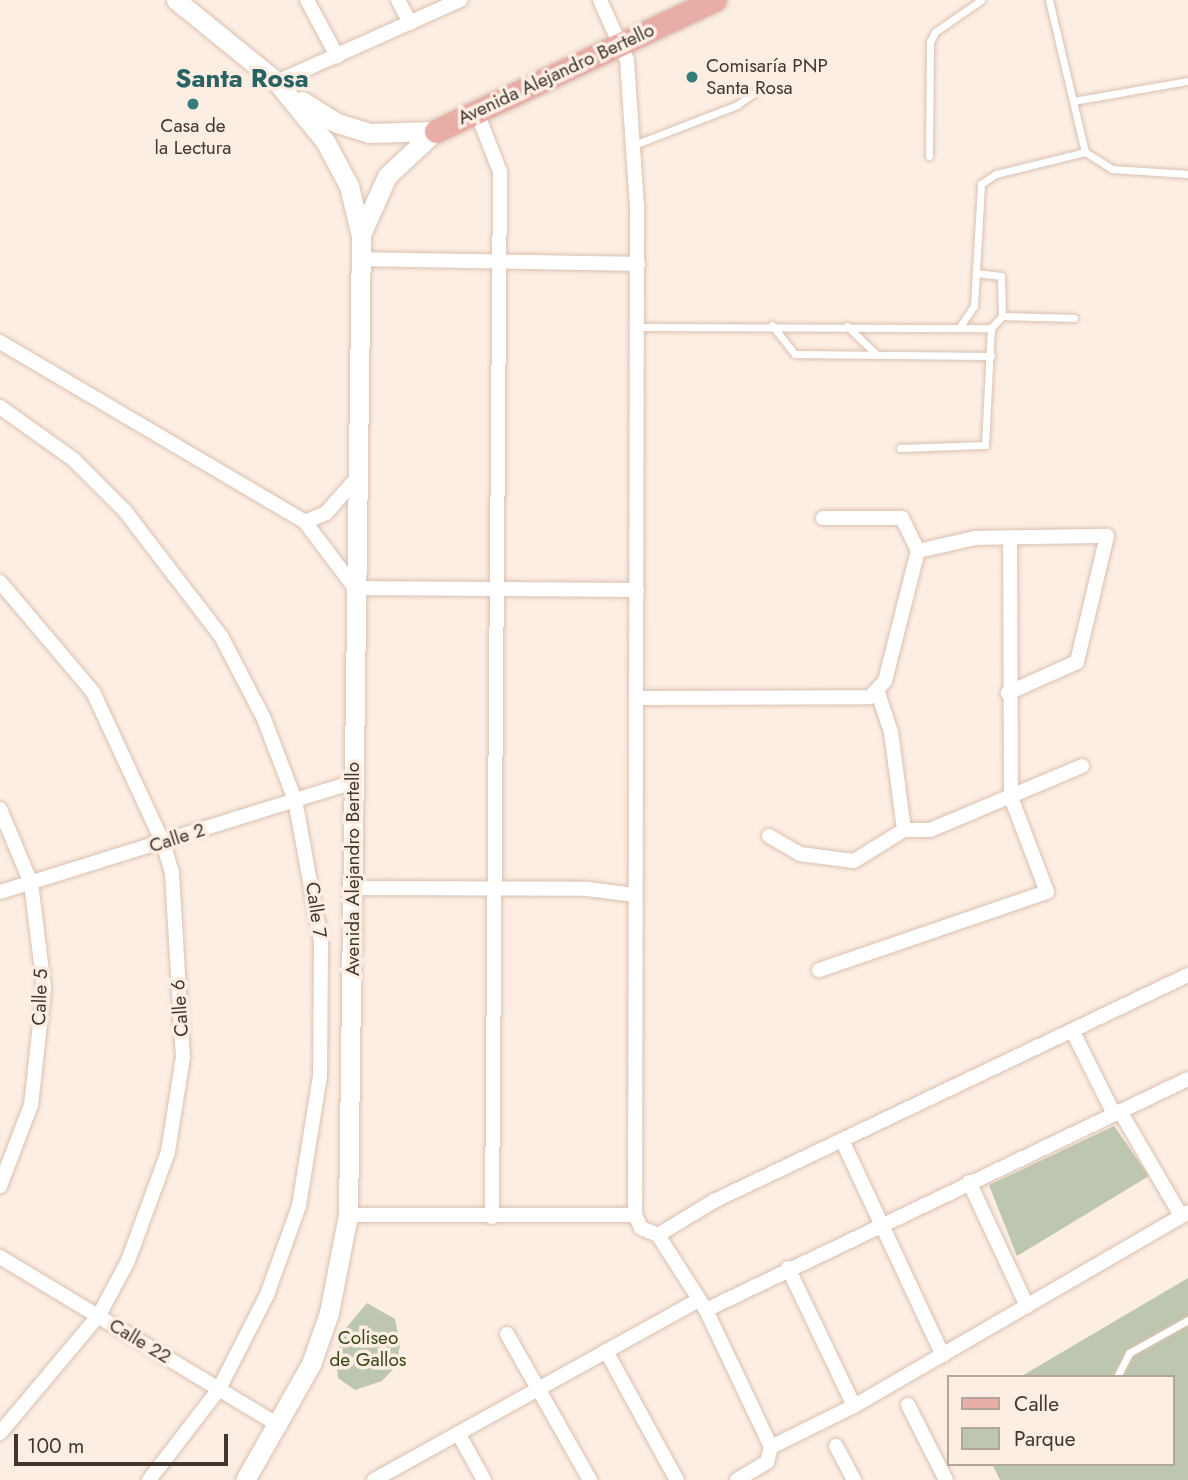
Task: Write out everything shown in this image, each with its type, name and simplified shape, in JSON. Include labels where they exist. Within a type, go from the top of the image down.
[{"type":"main road","name":"Avenida Alejandro Bertello","points":[[176,0],[278,82],[347,127],[402,135],[436,131]]},
{"type":"main road","name":"Avenida Alejandro Bertello","points":[[360,236],[387,176],[436,131],[715,0]]},
{"type":"main road","name":"Avenida Alejandro Bertello","points":[[245,1480],[281,1426],[329,1313],[348,1215],[360,236],[339,163],[278,82]]},
{"type":"street","points":[[307,0],[337,55]]},
{"type":"street","points":[[398,0],[410,23]]},
{"type":"street","points":[[278,82],[460,0]]},
{"type":"street","points":[[600,0],[621,42],[634,145],[638,264],[635,1216],[641,1228],[658,1235],[702,1305],[771,1447],[767,1462],[737,1480]]},
{"type":"street","points":[[476,110],[500,172],[492,1217]]},
{"type":"street","points":[[360,259],[638,264]]},
{"type":"street","points":[[0,342],[305,522],[355,588],[637,590]]},
{"type":"street","name":"Calle 7","points":[[0,407],[73,459],[180,576],[221,636],[264,719],[295,800],[321,941],[324,1013],[311,1153],[267,1295],[219,1389],[149,1480]]},
{"type":"street","points":[[305,522],[326,513],[356,478]]},
{"type":"street","points":[[824,518],[902,518],[918,551],[878,693],[891,732],[904,831]]},
{"type":"street","points":[[918,551],[958,540],[1107,536],[1077,662],[1008,693]]},
{"type":"street","points":[[819,970],[1047,892],[1011,797],[1008,693],[1010,537]]},
{"type":"street","name":"Calle 6","points":[[0,582],[93,692],[163,843],[172,873],[183,1057],[161,1174],[99,1315],[0,1433]]},
{"type":"street","points":[[638,698],[857,700],[878,693]]},
{"type":"street","points":[[769,836],[800,854],[855,861],[904,831],[930,830],[1082,766]]},
{"type":"street","name":"Calle 2","points":[[0,892],[354,782]]},
{"type":"street","name":"Calle 5","points":[[0,808],[31,883],[44,988],[31,1105],[0,1186]]},
{"type":"street","points":[[351,888],[494,889],[635,895]]},
{"type":"street","points":[[658,1235],[842,1140],[1188,975]]},
{"type":"street","points":[[771,1447],[854,1406],[943,1356],[1184,1214],[1117,1113],[1073,1032]]},
{"type":"street","points":[[374,1480],[396,1475],[458,1433],[606,1351],[882,1225],[1188,1079]]},
{"type":"street","points":[[842,1140],[943,1356]]},
{"type":"street","points":[[969,1182],[1027,1306]]},
{"type":"street","points":[[348,1215],[635,1216]]},
{"type":"street","name":"Calle 22","points":[[0,1256],[281,1426]]},
{"type":"street","points":[[788,1268],[854,1406]]},
{"type":"street","points":[[507,1334],[590,1480]]},
{"type":"street","points":[[606,1351],[677,1480]]},
{"type":"street","points":[[908,1405],[946,1480]]},
{"type":"street","points":[[458,1433],[484,1480]]},
{"type":"street","points":[[836,1446],[854,1480]]},
{"type":"lane","points":[[929,156],[930,42],[934,32],[981,0]]},
{"type":"lane","points":[[1049,0],[1085,152],[1112,170],[1188,174]]},
{"type":"lane","points":[[1073,101],[1188,81]]},
{"type":"lane","points":[[634,145],[737,105],[761,88]]},
{"type":"lane","points":[[960,328],[974,306],[981,184],[996,174],[1085,152]]},
{"type":"lane","points":[[900,448],[982,448],[989,436],[991,328],[1002,316],[1000,273],[976,274]]},
{"type":"lane","points":[[1002,316],[1074,318]]},
{"type":"lane","points":[[639,327],[772,325],[991,328]]},
{"type":"lane","points":[[772,325],[795,354],[991,356]]},
{"type":"lane","points":[[847,326],[878,355]]},
{"type":"lane","points":[[1118,1375],[1129,1353],[1188,1320]]},
{"type":"green space","points":[[1114,1126],[1149,1176],[1017,1256],[989,1185]]},
{"type":"green space","points":[[1188,1278],[1188,1480],[1000,1480],[993,1466],[1174,1466],[1174,1375],[1023,1375]]},
{"type":"green space","name":"Coliseo de Gallos","points":[[367,1303],[395,1319],[400,1345],[396,1366],[382,1381],[355,1390],[338,1378],[336,1355],[346,1328]]},
{"type":"place","name":"Comisaría PNP Santa Rosa","points":[[692,77]]},
{"type":"place","name":"Casa de la Lectura","points":[[193,104]]},
{"type":"district","name":"Santa Rosa","points":[[242,79]]}]
